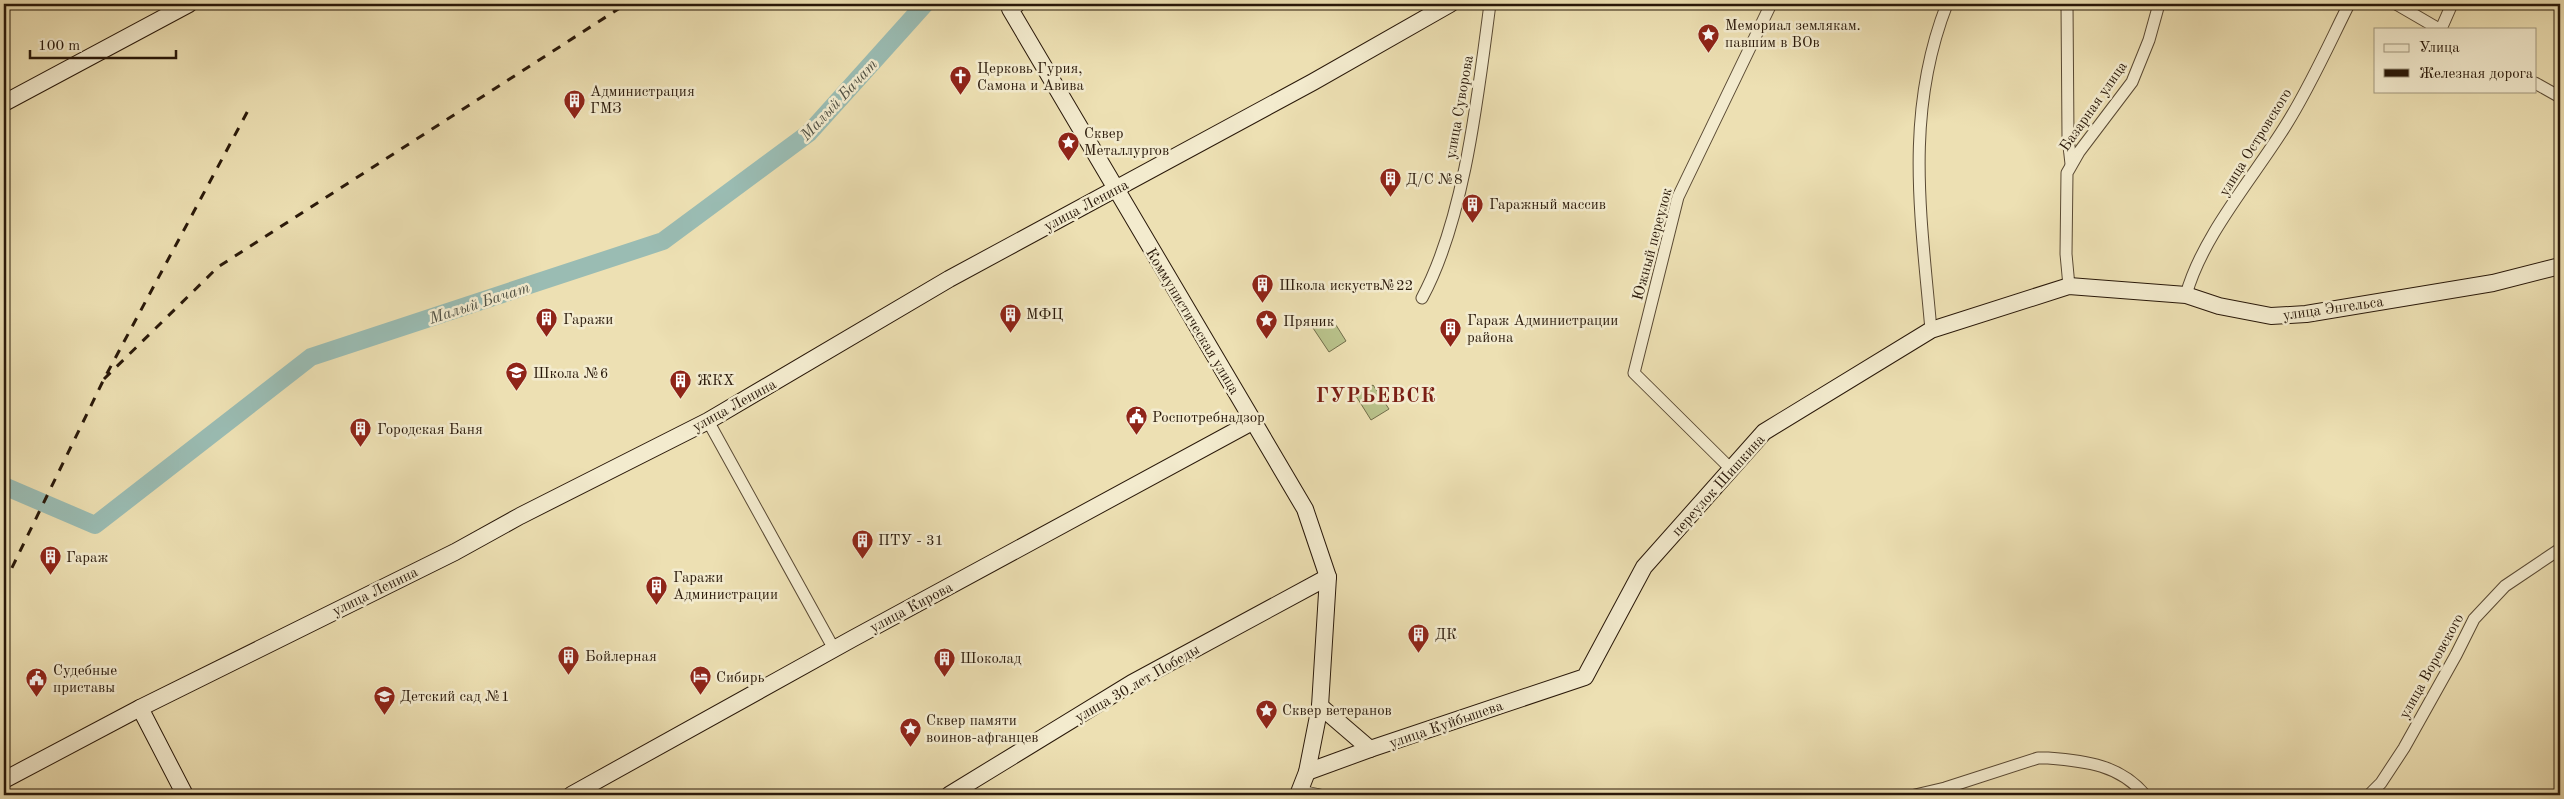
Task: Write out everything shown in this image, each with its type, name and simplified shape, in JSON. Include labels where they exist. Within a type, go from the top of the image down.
[{"type":"street","points":[[4,103],[189,4]]},
{"type":"street","name":"улица Ленина","points":[[4,780],[140,708],[454,552],[520,516],[708,420],[949,279],[1313,82],[1450,4]]},
{"type":"street","name":"улица Суворова","points":[[1422,298],[1435,275],[1460,184],[1480,81],[1490,4]]},
{"type":"street","name":"Южный переулок","points":[[1732,469],[1634,373],[1678,197],[1771,4]]},
{"type":"street","points":[[1932,330],[1918,170],[1925,82],[1937,30],[1947,4]]},
{"type":"street","points":[[2067,4],[2068,137],[2071,164]]},
{"type":"street","name":"Базарная улица","points":[[2069,286],[2066,254],[2067,173],[2071,164],[2132,82],[2149,40],[2159,4]]},
{"type":"street","name":"улица Островского","points":[[2186,295],[2191,278],[2205,249],[2287,124],[2349,4]]},
{"type":"street","points":[[2396,4],[2438,28]]},
{"type":"street","points":[[2440,28],[2452,4]]},
{"type":"street","name":"Коммунистическая улица","points":[[1014,6],[1115,189],[1305,509],[1328,577],[1320,706],[1307,772],[1299,793]]},
{"type":"street","points":[[2536,84],[2560,97]]},
{"type":"street","name":"улица Энгельса","points":[[1932,330],[2069,286],[2186,295],[2246,313],[2271,316],[2306,314],[2493,283],[2560,266]]},
{"type":"street","name":"переулок Шишкина","points":[[1584,677],[1644,566],[1764,432],[1932,330]]},
{"type":"street","points":[[708,420],[834,649]]},
{"type":"street","name":"улица Кирова","points":[[571,795],[834,649],[1252,422]]},
{"type":"street","name":"улица Воровского","points":[[2369,795],[2381,783],[2404,748],[2456,655],[2474,618],[2505,586],[2560,549]]},
{"type":"street","name":"улица 30 лет Победы","points":[[949,795],[1132,683],[1328,577]]},
{"type":"street","name":"улица Куйбышева","points":[[1320,706],[1370,749],[1584,677]]},
{"type":"street","points":[[140,708],[184,795]]},
{"type":"street","points":[[1307,772],[1370,749]]},
{"type":"street","points":[[1915,795],[1945,788],[2038,758],[2048,758],[2115,770],[2129,778],[2145,795]]},
{"type":"street","points":[[1299,793],[1320,795]]},
{"type":"green space","points":[[1331,317],[1346,341],[1329,352],[1313,328]]},
{"type":"green space","points":[[1373,385],[1389,409],[1371,420],[1356,396]]},
{"type":"waterway","name":"Малый Бачат","points":[[4,486],[95,525],[311,357],[663,241],[809,133],[925,4]]},
{"type":"railway","points":[[104,379],[218,267],[626,4]]},
{"type":"railway","points":[[4,584],[104,379],[251,105]]},
{"type":"place","name":"Мемориал землякам. павшим в ВОв","points":[[1709,53]]},
{"type":"place","name":"Церковь Гурия, Самона и Авива","points":[[961,96]]},
{"type":"place","name":"Администрация ГМЗ","points":[[574,119]]},
{"type":"place","name":"Сквер Металлургов","points":[[1068,161]]},
{"type":"place","name":"Д/С №8","points":[[1390,198]]},
{"type":"place","name":"Гаражный массив","points":[[1473,223]]},
{"type":"place","name":"Школа искуств№22","points":[[1263,304]]},
{"type":"place","name":"МФЦ","points":[[1010,333]]},
{"type":"place","name":"Гаражи","points":[[547,338]]},
{"type":"place","name":"Пряник","points":[[1267,340]]},
{"type":"place","name":"Гараж Администрации района","points":[[1451,348]]},
{"type":"place","name":"Школа №6","points":[[517,392]]},
{"type":"place","name":"ЖКХ","points":[[681,399]]},
{"type":"place","name":"Роспотребнадзор","points":[[1136,436]]},
{"type":"place","name":"Городская Баня","points":[[361,448]]},
{"type":"place","name":"ПТУ - 31","points":[[862,559]]},
{"type":"place","name":"Гараж","points":[[50,576]]},
{"type":"place","name":"Гаражи Администрации","points":[[657,605]]},
{"type":"place","name":"ДК","points":[[1419,653]]},
{"type":"place","name":"Бойлерная","points":[[569,675]]},
{"type":"place","name":"Шоколад","points":[[944,677]]},
{"type":"place","name":"Сибирь","points":[[700,696]]},
{"type":"place","name":"Судебные приставы","points":[[37,698]]},
{"type":"place","name":"Детский сад №1","points":[[384,715]]},
{"type":"place","name":"Сквер ветеранов","points":[[1266,729]]},
{"type":"place","name":"Сквер памяти воинов-афганцев","points":[[910,748]]},
{"type":"district","name":"ГУРЬЕВСК","points":[[1376,395]]}]
